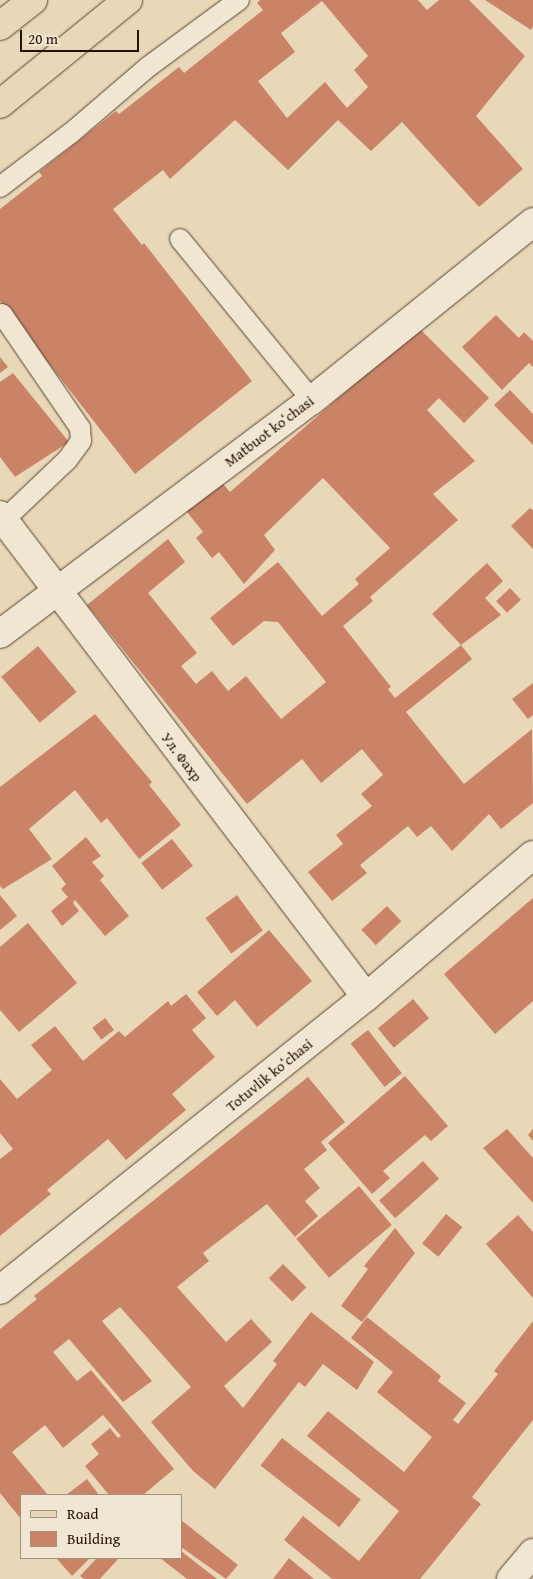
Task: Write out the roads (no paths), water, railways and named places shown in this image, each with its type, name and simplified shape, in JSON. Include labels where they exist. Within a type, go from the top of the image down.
[{"type":"main road","points":[[0,26],[33,0]]},
{"type":"main road","points":[[0,104],[128,0]]},
{"type":"street","name":"Matbuot koʻchasi","points":[[0,634],[54,590],[312,400],[529,234]]},
{"type":"street","name":"Ул. Фахр","points":[[2,517],[54,590],[366,997]]},
{"type":"street","name":"Totuvlik koʻchasi","points":[[0,1290],[366,997],[533,855]]},
{"type":"street","points":[[511,1579],[533,1553]]},
{"type":"lane","points":[[0,187],[71,134],[148,67],[240,0]]},
{"type":"lane","points":[[180,239],[312,400]]},
{"type":"lane","points":[[2,314],[80,428],[81,441],[67,460],[2,517]]}]
